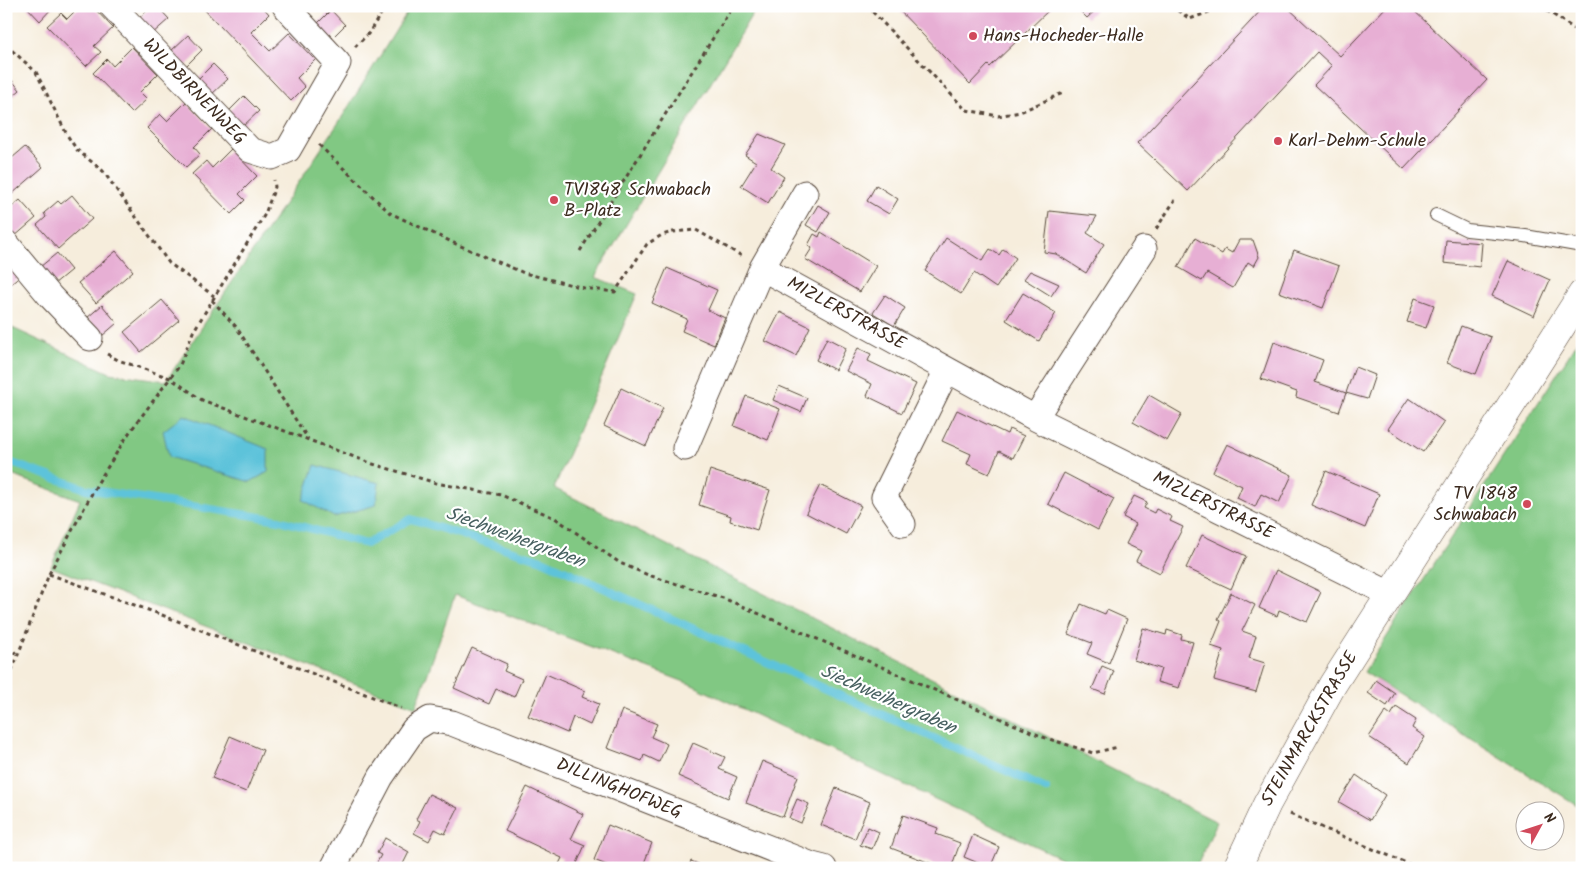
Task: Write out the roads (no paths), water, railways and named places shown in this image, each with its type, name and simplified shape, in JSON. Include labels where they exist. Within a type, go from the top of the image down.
[{"type":"street","name":"WILDBIRNENWEG","points":[[112,6],[250,150],[272,157],[288,150],[338,64],[285,6]]},
{"type":"street","points":[[686,448],[762,268],[805,193]]},
{"type":"street","points":[[6,244],[50,296],[90,338]]},
{"type":"street","points":[[1035,418],[1144,249]]},
{"type":"street","name":"MIZLERSTRASSE","points":[[762,268],[1035,418],[1390,594]]},
{"type":"street","name":"STEINMARCKSTRASSE","points":[[1237,868],[1267,804],[1333,684],[1582,294]]},
{"type":"street","points":[[904,524],[884,497],[946,370]]},
{"type":"street","name":"DILLINGHOFWEG","points":[[332,868],[381,777],[422,724],[452,723],[815,867]]},
{"type":"lane","points":[[1436,215],[1466,230],[1525,236],[1582,246]]},
{"type":"water","points":[[184,415],[268,449],[268,472],[250,482],[169,457],[163,431]]},
{"type":"water","points":[[315,465],[379,483],[376,505],[334,517],[303,500]]},
{"type":"waterway","name":"Siechweihergraben","points":[[6,461],[86,489],[279,520],[366,544],[411,519],[542,560],[1046,789]]},
{"type":"place","name":"Hans-Hocheder-Halle","points":[[973,36]]},
{"type":"place","name":"Karl-Dehm-Schule","points":[[1278,141]]},
{"type":"place","name":"TV1848 Schwabach B-Platz","points":[[554,200]]},
{"type":"place","name":"TV 1848 Schwabach","points":[[1527,504]]}]
